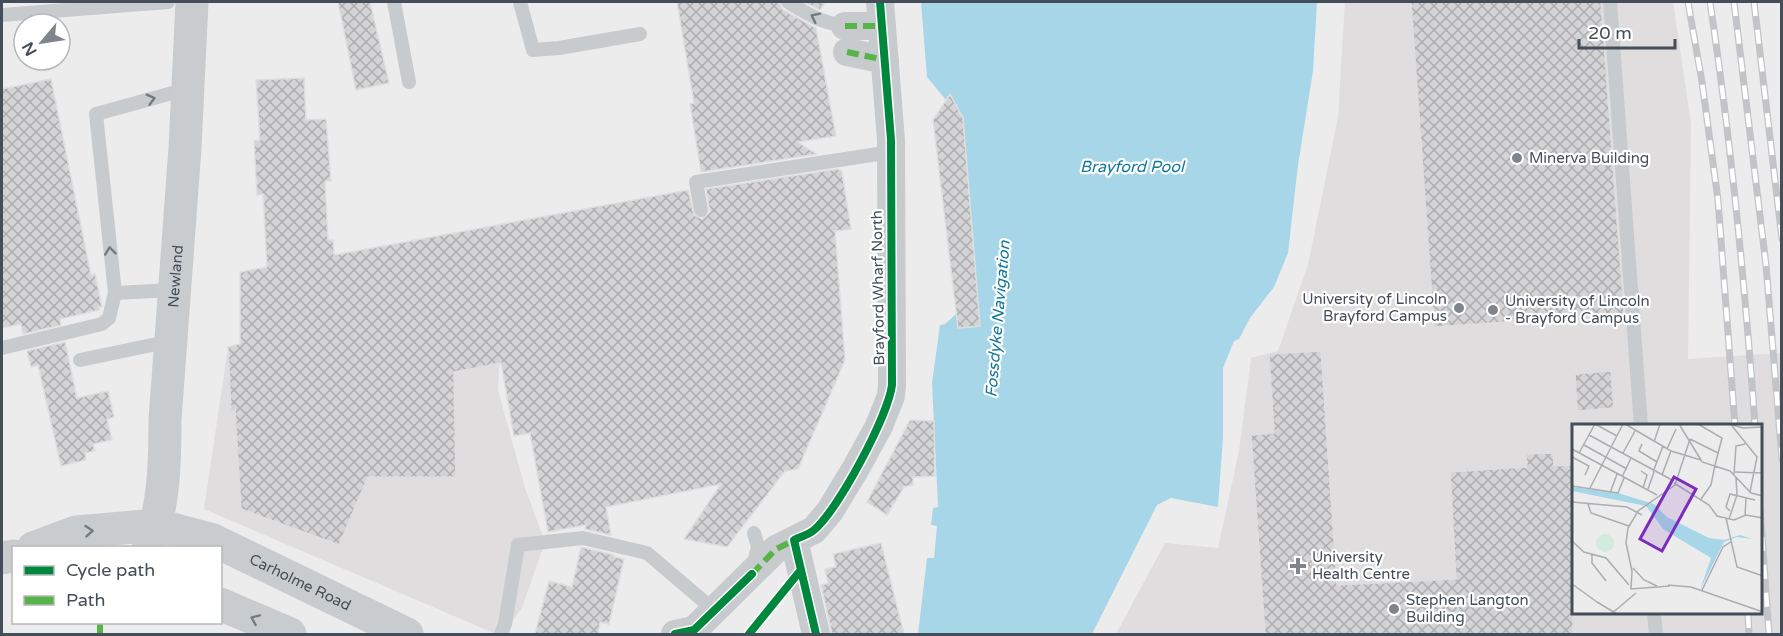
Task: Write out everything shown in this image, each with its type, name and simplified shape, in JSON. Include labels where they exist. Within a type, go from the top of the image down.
[{"type":"main road","name":"Newland","points":[[152,536],[165,460],[165,420],[185,148],[192,2]]},
{"type":"main road","name":"Carholme Road","points":[[38,546],[76,532],[213,540],[407,634]]},
{"type":"main road","points":[[222,605],[290,634]]},
{"type":"street","points":[[881,14],[846,39],[885,60]]},
{"type":"street","name":"Brayford Wharf North","points":[[694,627],[776,549],[814,530],[830,511],[856,468],[879,426],[891,396],[891,152],[881,14]]},
{"type":"street","points":[[794,540],[816,634]]},
{"type":"lane","points":[[2,15],[168,2]]},
{"type":"lane","points":[[394,2],[409,82]]},
{"type":"lane","points":[[520,2],[533,50],[560,48],[640,34]]},
{"type":"lane","points":[[788,2],[814,18],[828,23],[846,39]]},
{"type":"lane","points":[[1610,2],[1641,424]]},
{"type":"lane","points":[[2,348],[102,324],[109,318],[115,293],[96,114],[187,89]]},
{"type":"lane","points":[[701,210],[696,182],[891,152]]},
{"type":"lane","points":[[115,293],[173,290]]},
{"type":"lane","points":[[80,360],[171,341]]},
{"type":"lane","points":[[752,574],[758,547],[754,533]]},
{"type":"lane","points":[[501,634],[506,624],[518,545],[583,538],[647,553],[694,627]]},
{"type":"lane","points":[[1654,615],[1656,634]]},
{"type":"shaded area","name":"University of Lincoln - Brayford Campus","points":[[1345,2],[1673,2],[1691,123],[1688,359],[1781,353],[1781,634],[1116,634],[1165,543],[1218,548],[1239,451],[1251,358],[1278,351],[1308,265],[1338,117]]},
{"type":"shaded area","points":[[228,347],[500,354],[498,390],[525,488],[545,542],[522,608],[502,634],[496,634],[204,509]]},
{"type":"water","name":"Brayford Pool","points":[[921,2],[1317,2],[1313,71],[1298,165],[1288,253],[1274,287],[1250,318],[1239,339],[1234,341],[1223,368],[1223,437],[1218,507],[1171,498],[1157,505],[1092,634],[918,634],[927,558],[934,558],[937,526],[931,525],[933,508],[938,507],[932,383],[940,325],[945,324],[956,314],[979,312],[963,118],[956,105],[946,100],[927,77]]},
{"type":"building","points":[[338,2],[370,2],[389,83],[356,90]]},
{"type":"building","points":[[677,2],[779,2],[783,10],[816,28],[836,136],[798,142],[816,154],[701,172],[690,104],[694,103]]},
{"type":"building","points":[[804,2],[825,2],[820,10]]},
{"type":"building","name":"Minerva Building","points":[[1411,2],[1601,2],[1624,314],[1434,327]]},
{"type":"building","points":[[304,78],[306,120],[326,119],[331,181],[325,181],[328,240],[333,240],[334,255],[688,190],[694,215],[702,219],[710,212],[706,189],[838,169],[842,172],[851,229],[835,231],[845,360],[798,469],[785,471],[727,547],[684,539],[721,484],[606,507],[611,535],[585,529],[586,525],[548,532],[530,433],[514,436],[501,363],[454,372],[456,477],[368,477],[339,545],[241,509],[235,411],[231,412],[228,347],[240,344],[240,272],[267,267],[263,194],[257,195],[254,141],[260,140],[256,80]]},
{"type":"building","points":[[51,79],[91,275],[95,274],[102,307],[99,307],[99,310],[60,319],[61,325],[23,334],[21,324],[2,328],[2,89]]},
{"type":"building","points":[[950,94],[963,118],[980,326],[958,328],[933,120]]},
{"type":"building","points":[[65,342],[77,398],[108,391],[114,417],[107,419],[112,440],[93,444],[95,451],[85,453],[86,460],[61,466],[38,365],[31,367],[27,351]]},
{"type":"building","points":[[1321,351],[1337,585],[1456,579],[1450,472],[1527,467],[1526,454],[1553,453],[1554,466],[1572,465],[1573,634],[1265,634],[1251,435],[1274,433],[1269,354]]},
{"type":"building","points":[[1611,371],[1614,408],[1577,411],[1575,374]]},
{"type":"building","points":[[910,420],[934,421],[935,476],[913,477],[913,485],[904,487],[887,515],[867,502]]},
{"type":"building","points":[[881,543],[904,634],[832,634],[821,585],[828,583],[825,569],[836,567],[833,554]]},
{"type":"building","points":[[581,547],[624,559],[609,624],[600,622],[598,634],[535,634],[549,581],[572,587]]},
{"type":"railway","points":[[1688,2],[1702,82],[1718,200],[1735,424]]},
{"type":"railway","points":[[1710,2],[1737,213],[1755,424]]},
{"type":"railway","points":[[1734,2],[1766,265],[1782,459]]},
{"type":"railway","points":[[1754,2],[1782,239]]},
{"type":"railway","points":[[1762,537],[1769,634]]},
{"type":"railway","points":[[1748,615],[1749,634]]},
{"type":"marked path","points":[[845,26],[882,26]]},
{"type":"marked path","points":[[847,52],[885,60]]},
{"type":"marked path","points":[[752,574],[776,549],[799,538]]},
{"type":"marked path","points":[[100,624],[100,634]]},
{"type":"cycle path","points":[[816,634],[794,540],[814,530],[836,503],[882,418],[892,385],[891,140],[880,2]]},
{"type":"cycle path","points":[[749,634],[800,571]]},
{"type":"cycle path","points":[[675,634],[694,630],[752,574]]},
{"type":"place","name":"Minerva Building","points":[[1517,158]]},
{"type":"place","name":"University of Lincoln Brayford Campus","points":[[1459,308]]},
{"type":"place","name":"University of Lincoln - Brayford Campus","points":[[1493,310]]},
{"type":"place","name":"University Health Centre","points":[[1298,566]]},
{"type":"place","name":"Stephen Langton Building","points":[[1394,609]]},
{"type":"water label","name":"Fossdyke Navigation","points":[[998,319]]}]
